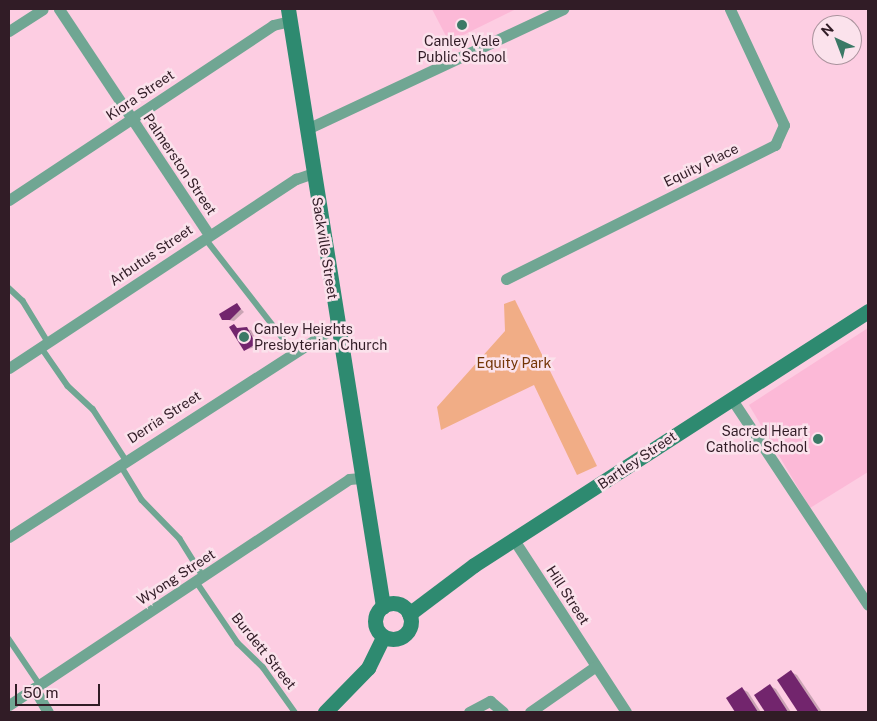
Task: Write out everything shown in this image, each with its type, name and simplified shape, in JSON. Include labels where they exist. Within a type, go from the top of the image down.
[{"type":"main road","name":"Sackville Street","points":[[289,15],[360,478],[383,606]]},
{"type":"main road","name":"Bartley Street","points":[[409,614],[514,540],[868,311]]},
{"type":"main road","points":[[401,605],[409,614],[411,625],[405,635],[394,640],[383,637],[374,621],[383,606],[401,605]]},
{"type":"main road","points":[[325,712],[368,668],[383,637]]},
{"type":"street","points":[[9,31],[43,9]]},
{"type":"street","name":"Palmerston Street","points":[[59,9],[207,236]]},
{"type":"street","points":[[307,129],[563,9]]},
{"type":"street","name":"Equity Place","points":[[506,279],[775,145],[784,124],[730,9]]},
{"type":"street","name":"Kiora Street","points":[[9,200],[289,15]]},
{"type":"street","name":"Arbutus Street","points":[[9,368],[207,236],[313,173]]},
{"type":"street","name":"Derria Street","points":[[9,537],[292,351],[338,326]]},
{"type":"street","points":[[732,398],[868,605]]},
{"type":"street","name":"Wyong Street","points":[[9,705],[349,479],[360,478]]},
{"type":"street","name":"Hill Street","points":[[514,540],[626,712]]},
{"type":"street","points":[[530,712],[596,666]]},
{"type":"street","points":[[37,686],[48,712]]},
{"type":"street","points":[[469,712],[490,701],[503,712]]},
{"type":"lane","name":"Palmerston Street","points":[[207,236],[292,351]]},
{"type":"lane","name":"Burdett Street","points":[[9,288],[23,301],[44,344],[68,386],[93,409],[142,500],[180,538],[200,578],[238,643],[263,667],[295,712]]},
{"type":"lane","points":[[9,639],[37,686]]},
{"type":"shaded area","name":"Canley Vale Public School","points":[[432,9],[516,9],[449,42]]},
{"type":"shaded area","name":"Sacred Heart Catholic School","points":[[868,328],[868,472],[810,508],[749,405]]},
{"type":"green space","name":"Equity Park","points":[[515,300],[597,466],[577,475],[534,385],[441,430],[437,407],[505,331],[504,304]]},
{"type":"building","points":[[237,303],[241,309],[230,320],[222,320],[219,314]]},
{"type":"building","name":"Canley Heights Presbyterian Church","points":[[234,324],[237,328],[247,327],[256,344],[244,351],[229,327]]},
{"type":"building","points":[[791,670],[819,712],[798,712],[777,680]]},
{"type":"building","points":[[770,684],[788,712],[765,712],[754,695]]},
{"type":"building","points":[[742,687],[758,712],[735,712],[726,698]]},
{"type":"place","name":"Canley Vale Public School","points":[[462,25]]},
{"type":"place","name":"Canley Heights Presbyterian Church","points":[[244,337]]},
{"type":"place","name":"Sacred Heart Catholic School","points":[[818,439]]}]
